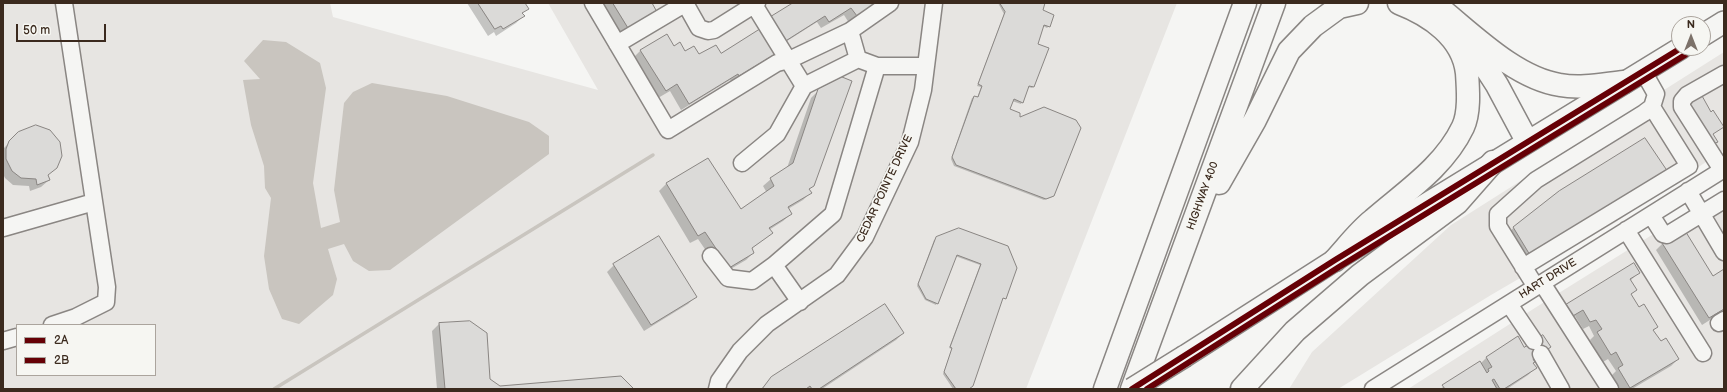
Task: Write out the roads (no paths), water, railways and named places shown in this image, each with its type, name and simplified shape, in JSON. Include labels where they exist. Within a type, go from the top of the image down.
[{"type":"highway","points":[[1105,389],[1245,3]]},
{"type":"highway","name":"HIGHWAY 400","points":[[1132,389],[1274,3]]},
{"type":"highway","points":[[1188,238],[1255,120],[1289,51],[1313,26],[1339,7],[1358,3]]},
{"type":"highway","points":[[1335,260],[1371,221],[1434,168],[1464,126],[1469,96],[1466,65],[1457,45],[1438,23],[1415,9],[1399,3]]},
{"type":"highway","points":[[1433,3],[1495,54],[1533,77],[1560,85],[1587,86],[1624,82]]},
{"type":"highway","points":[[1458,23],[1528,141]]},
{"type":"highway","points":[[1242,389],[1295,331],[1360,275],[1457,203],[1494,162]]},
{"type":"main road","points":[[1711,30],[1724,22]]},
{"type":"main road","points":[[1132,389],[1335,260],[1671,54]]},
{"type":"street","points":[[55,324],[76,317],[106,302],[107,287],[64,3]]},
{"type":"street","points":[[593,3],[668,130],[777,63],[789,60],[850,31],[890,3]]},
{"type":"street","points":[[618,44],[686,3],[699,28],[708,31],[714,30],[755,4],[804,86]]},
{"type":"street","name":"CEDAR POINTE DRIVE","points":[[717,389],[719,382],[740,351],[767,324],[837,275],[865,237],[910,142],[923,90],[933,3]]},
{"type":"street","points":[[850,31],[858,59]]},
{"type":"street","points":[[742,163],[777,134],[804,86],[858,59],[877,66],[926,66]]},
{"type":"street","points":[[710,256],[728,278],[752,281],[774,265],[834,214],[877,66]]},
{"type":"street","points":[[1610,389],[1539,285],[1523,267],[1498,226],[1498,214],[1536,180],[1652,107],[1656,94],[1643,71]]},
{"type":"street","points":[[1723,83],[1687,95],[1682,101],[1682,107],[1723,170]]},
{"type":"street","points":[[1652,107],[1689,166],[1701,213],[1724,252]]},
{"type":"street","points":[[1523,267],[1689,166]]},
{"type":"street","name":"HART DRIVE","points":[[1373,389],[1395,383],[1509,304],[1723,170]]},
{"type":"street","points":[[1651,215],[1663,234],[1667,235],[1724,200]]},
{"type":"street","points":[[3,228],[94,202]]},
{"type":"street","points":[[1597,222],[1609,241]]},
{"type":"street","points":[[1626,230],[1703,352]]},
{"type":"street","points":[[774,265],[800,302]]},
{"type":"street","points":[[1509,304],[1538,347],[1561,389]]},
{"type":"street","points":[[3,341],[16,337]]},
{"type":"waterway","points":[[274,389],[653,155]]}]
